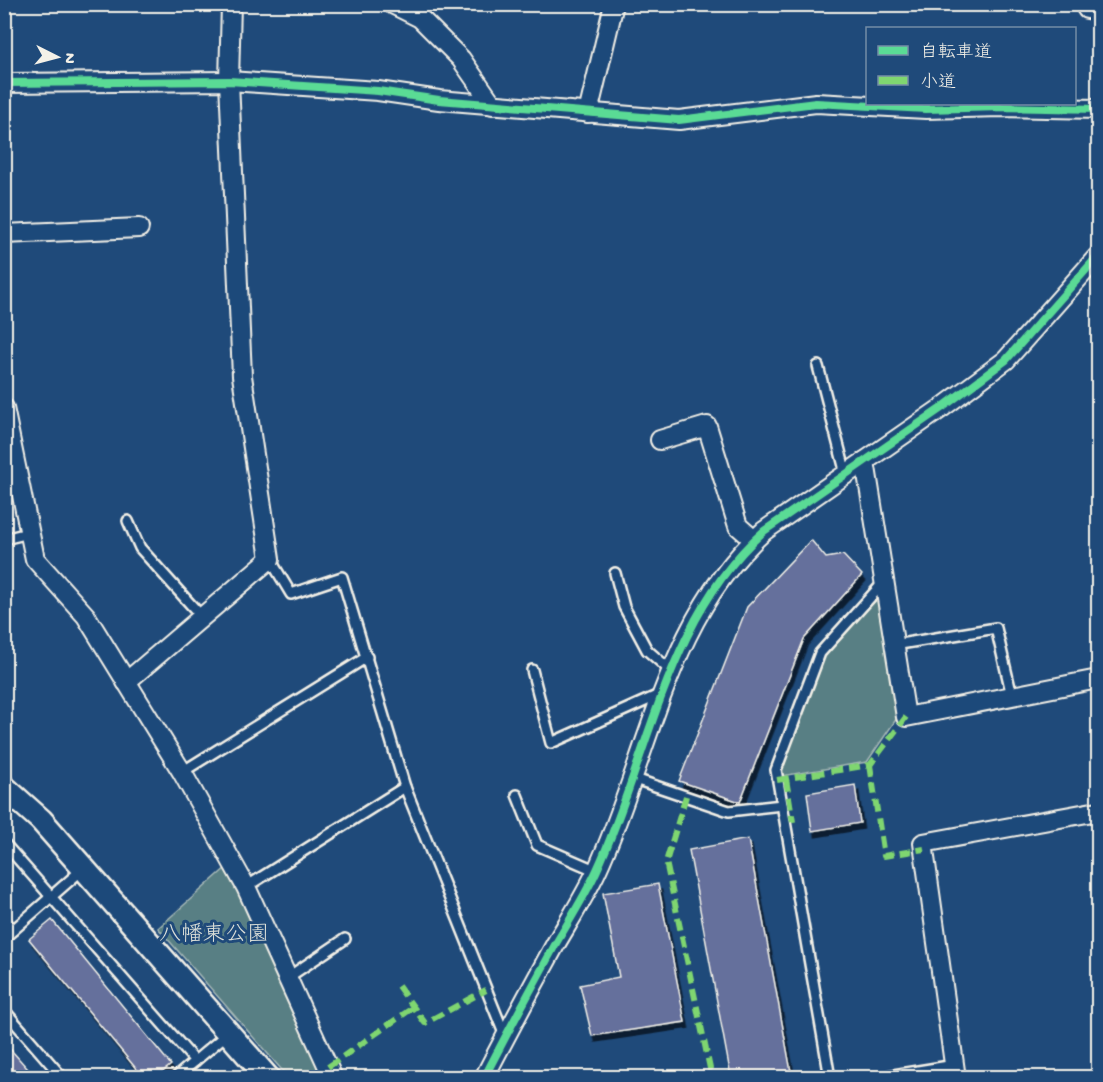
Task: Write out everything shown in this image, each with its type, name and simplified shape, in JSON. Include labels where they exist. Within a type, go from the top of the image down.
[{"type":"street","points":[[126,682],[270,559],[243,376],[229,81],[231,4]]},
{"type":"street","points":[[392,4],[420,18],[461,59],[493,105]]},
{"type":"street","points":[[588,113],[614,4]]},
{"type":"street","points":[[1084,4],[1087,9],[1098,11]]},
{"type":"street","points":[[4,83],[229,81],[378,91],[439,100],[679,120],[816,103],[926,109],[1001,107],[1098,109]]},
{"type":"street","points":[[4,234],[139,228]]},
{"type":"street","points":[[484,1077],[597,871],[671,671],[714,587],[742,551],[754,540],[1006,360],[1098,256]]},
{"type":"street","points":[[4,408],[35,559],[86,616],[182,772],[246,887],[333,1077]]},
{"type":"street","points":[[660,440],[707,426],[738,526],[754,540]]},
{"type":"street","points":[[865,461],[906,717],[1098,679]]},
{"type":"street","points":[[4,787],[41,820],[268,1077]]},
{"type":"street","points":[[956,1071],[923,843],[1098,811]]},
{"type":"lane","points":[[818,366],[846,474]]},
{"type":"lane","points":[[128,521],[140,548],[202,617]]},
{"type":"lane","points":[[4,539],[29,532]]},
{"type":"lane","points":[[270,559],[291,594],[342,577],[405,787],[505,1037]]},
{"type":"lane","points":[[615,573],[624,607],[647,650],[671,671]]},
{"type":"lane","points":[[830,1077],[776,770],[820,653],[884,582]]},
{"type":"lane","points":[[894,645],[996,628],[1012,696]]},
{"type":"lane","points":[[182,772],[367,657]]},
{"type":"lane","points":[[532,670],[551,743],[663,693]]},
{"type":"lane","points":[[632,778],[729,811],[782,805]]},
{"type":"lane","points":[[246,887],[405,787]]},
{"type":"lane","points":[[517,795],[537,845],[597,871]]},
{"type":"lane","points":[[4,843],[195,1061]]},
{"type":"lane","points":[[4,938],[84,868]]},
{"type":"lane","points":[[4,920],[13,930]]},
{"type":"lane","points":[[287,978],[345,939]]},
{"type":"lane","points":[[4,1010],[63,1077]]},
{"type":"lane","points":[[175,1077],[228,1033]]},
{"type":"lane","points":[[875,1077],[956,1071]]},
{"type":"green space","points":[[879,593],[897,718],[867,762],[781,776],[780,769],[823,655]]},
{"type":"green space","name":"八幡東公園","points":[[227,867],[328,1077],[288,1077],[158,928]]},
{"type":"building","points":[[811,540],[826,558],[843,555],[862,575],[804,639],[740,802],[679,781],[747,607]]},
{"type":"building","points":[[855,785],[860,823],[812,831],[807,793]]},
{"type":"building","points":[[748,839],[792,1077],[731,1077],[689,850]]},
{"type":"building","points":[[658,884],[685,1022],[592,1036],[580,985],[619,977],[603,893]]},
{"type":"building","points":[[52,920],[171,1065],[156,1077],[143,1077],[29,939]]},
{"type":"building","points":[[4,1042],[35,1077],[4,1077]]},
{"type":"marked path","points":[[777,780],[870,765],[906,717]]},
{"type":"marked path","points":[[870,765],[884,856],[924,849]]},
{"type":"marked path","points":[[786,779],[793,822]]},
{"type":"marked path","points":[[686,796],[666,862],[712,1078]]},
{"type":"marked path","points":[[398,986],[425,1023],[486,990]]},
{"type":"marked path","points":[[328,1067],[414,1007]]},
{"type":"cycle path","points":[[4,83],[229,81],[378,91],[439,100],[679,120],[816,103],[926,109],[1001,107],[1098,109]]},
{"type":"cycle path","points":[[484,1078],[597,870],[682,646],[704,604],[731,566],[764,531],[943,407],[1006,360],[1098,256]]}]
